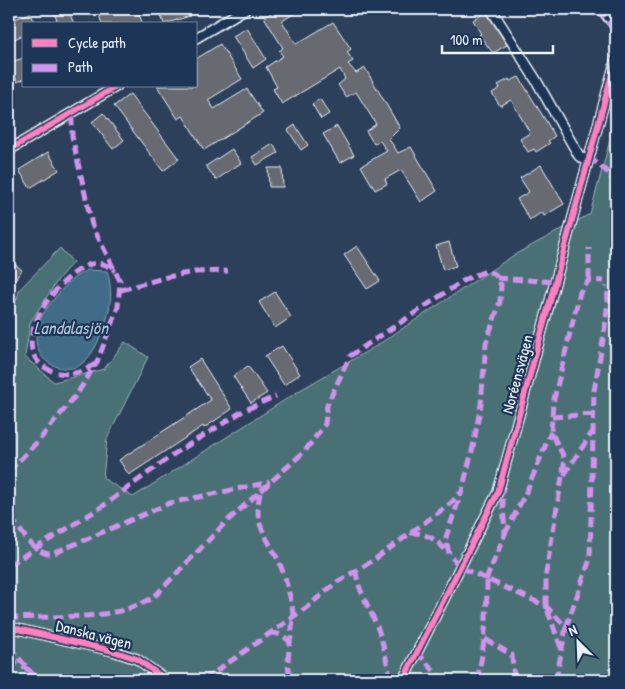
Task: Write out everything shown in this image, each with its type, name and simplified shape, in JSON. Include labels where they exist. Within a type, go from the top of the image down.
[{"type":"street","points":[[198,37],[245,9]]},
{"type":"street","points":[[491,9],[579,156],[587,161]]},
{"type":"street","points":[[604,9],[616,24]]},
{"type":"street","name":"Noréensvägen","points":[[403,680],[498,492],[616,59]]},
{"type":"street","points":[[9,150],[114,88]]},
{"type":"street","name":"Danska vägen","points":[[9,627],[113,651],[137,659],[166,680]]},
{"type":"green space","points":[[616,118],[616,680],[9,680],[9,321],[20,289],[60,248],[73,262],[59,278],[30,323],[25,357],[54,382],[104,369],[125,342],[148,357],[107,439],[103,478],[133,497],[302,389],[376,346],[514,255],[590,214]]},
{"type":"water","name":"Landalasjön","points":[[88,270],[107,271],[111,292],[110,307],[106,320],[95,348],[85,361],[72,368],[58,367],[49,363],[38,350],[36,342],[38,325],[47,308],[60,291],[76,276]]},
{"type":"building","points":[[53,9],[68,9],[73,22],[57,22]]},
{"type":"building","points":[[97,9],[132,9],[134,13],[138,12],[142,22],[101,22]]},
{"type":"building","points":[[159,9],[187,9],[190,16],[170,22],[163,22]]},
{"type":"building","points":[[278,9],[302,9],[282,21],[296,44],[333,22],[351,49],[347,52],[353,61],[348,64],[356,73],[365,68],[400,128],[389,139],[398,153],[411,147],[437,191],[421,202],[401,170],[385,179],[387,184],[375,190],[361,166],[387,151],[380,141],[374,144],[366,131],[376,124],[356,92],[346,97],[338,85],[345,79],[340,69],[282,104],[273,89],[277,87],[266,67],[283,56],[279,51],[283,48],[264,17]]},
{"type":"building","points":[[486,12],[507,45],[493,53],[479,35],[481,34],[473,20]]},
{"type":"building","points":[[31,13],[34,22],[22,22],[22,36],[9,41],[9,21]]},
{"type":"building","points":[[247,28],[266,59],[253,68],[233,36]]},
{"type":"building","points":[[220,44],[242,79],[208,100],[214,109],[247,89],[263,113],[204,150],[183,116],[178,119],[158,88],[198,88],[198,58]]},
{"type":"building","points":[[22,59],[22,80],[17,82],[10,62]]},
{"type":"building","points":[[519,77],[555,136],[548,141],[550,143],[536,152],[534,149],[528,152],[520,139],[530,133],[511,100],[500,106],[492,93],[500,88],[498,85],[509,79],[510,81]]},
{"type":"building","points":[[130,94],[179,159],[163,171],[114,106]]},
{"type":"building","points":[[320,99],[329,114],[321,119],[312,104]]},
{"type":"building","points":[[103,113],[124,140],[113,149],[92,122]]},
{"type":"building","points":[[295,125],[308,145],[301,150],[288,130]]},
{"type":"building","points":[[337,126],[354,155],[340,163],[323,134]]},
{"type":"building","points":[[273,144],[278,153],[257,165],[252,157]]},
{"type":"building","points":[[232,149],[241,163],[216,180],[206,166]]},
{"type":"building","points":[[48,152],[59,170],[30,188],[19,170]]},
{"type":"building","points":[[541,165],[564,204],[544,216],[542,212],[530,220],[517,199],[529,192],[520,178]]},
{"type":"building","points":[[268,168],[282,168],[283,187],[269,187]]},
{"type":"building","points":[[449,242],[456,266],[443,270],[436,246]]},
{"type":"building","points":[[357,246],[380,281],[367,289],[344,255]]},
{"type":"building","points":[[12,262],[22,270],[9,288],[9,266]]},
{"type":"building","points":[[275,292],[291,317],[275,328],[259,302]]},
{"type":"building","points":[[282,346],[300,374],[284,385],[265,356]]},
{"type":"building","points":[[200,359],[232,409],[129,475],[119,460],[211,400],[188,367]]},
{"type":"building","points":[[248,366],[267,393],[251,403],[233,376]]},
{"type":"marked path","points":[[599,9],[616,34]]},
{"type":"marked path","points":[[9,471],[40,439],[77,394],[97,362],[118,307],[120,281],[92,225],[72,136],[72,114]]},
{"type":"marked path","points":[[589,157],[610,174],[616,188]]},
{"type":"marked path","points":[[589,248],[589,280]]},
{"type":"marked path","points":[[95,364],[85,370],[69,374],[52,371],[37,361],[32,347],[33,331],[50,297],[78,271],[91,264],[98,263],[107,265],[115,271]]},
{"type":"marked path","points":[[121,290],[167,277],[194,272],[228,271]]},
{"type":"marked path","points":[[9,621],[15,618],[104,614],[138,605],[154,597],[225,523],[305,451],[325,424],[327,405],[350,356],[466,279],[486,271],[495,274],[501,285],[500,302],[486,343],[481,404],[473,447],[462,491],[446,537],[449,554],[460,567],[546,606],[566,627],[556,680]]},
{"type":"marked path","points":[[497,278],[555,282]]},
{"type":"marked path","points":[[561,648],[546,606],[546,573],[565,459],[551,432],[553,403],[580,292],[589,280],[604,281]]},
{"type":"marked path","points":[[566,627],[590,559],[594,391],[604,334],[608,301],[607,286]]},
{"type":"marked path","points":[[9,565],[103,506],[174,454],[243,411],[276,396]]},
{"type":"marked path","points":[[552,417],[594,414]]},
{"type":"marked path","points":[[564,475],[593,431]]},
{"type":"marked path","points":[[505,534],[528,488],[551,432]]},
{"type":"marked path","points":[[9,520],[14,522],[26,538],[40,551],[52,554],[170,503],[270,482]]},
{"type":"marked path","points":[[486,580],[505,534],[502,488]]},
{"type":"marked path","points":[[260,493],[258,503],[260,525],[283,571],[293,611],[288,661],[291,680]]},
{"type":"marked path","points":[[204,680],[307,607],[337,582],[374,560],[451,503],[460,493]]},
{"type":"marked path","points":[[410,533],[421,534],[431,538],[447,552]]},
{"type":"marked path","points":[[356,570],[359,585],[380,635],[391,680]]},
{"type":"marked path","points":[[477,680],[485,630],[487,580]]},
{"type":"marked path","points":[[270,633],[282,636],[291,644]]},
{"type":"marked path","points":[[485,639],[512,655],[514,680]]},
{"type":"marked path","points":[[9,647],[38,680]]},
{"type":"marked path","points":[[417,652],[442,680]]},
{"type":"marked path","points":[[9,660],[29,670]]},
{"type":"cycle path","points":[[403,680],[498,492],[616,59]]},
{"type":"cycle path","points":[[9,150],[114,88]]},
{"type":"cycle path","points":[[9,627],[113,651],[137,659],[166,680]]}]
